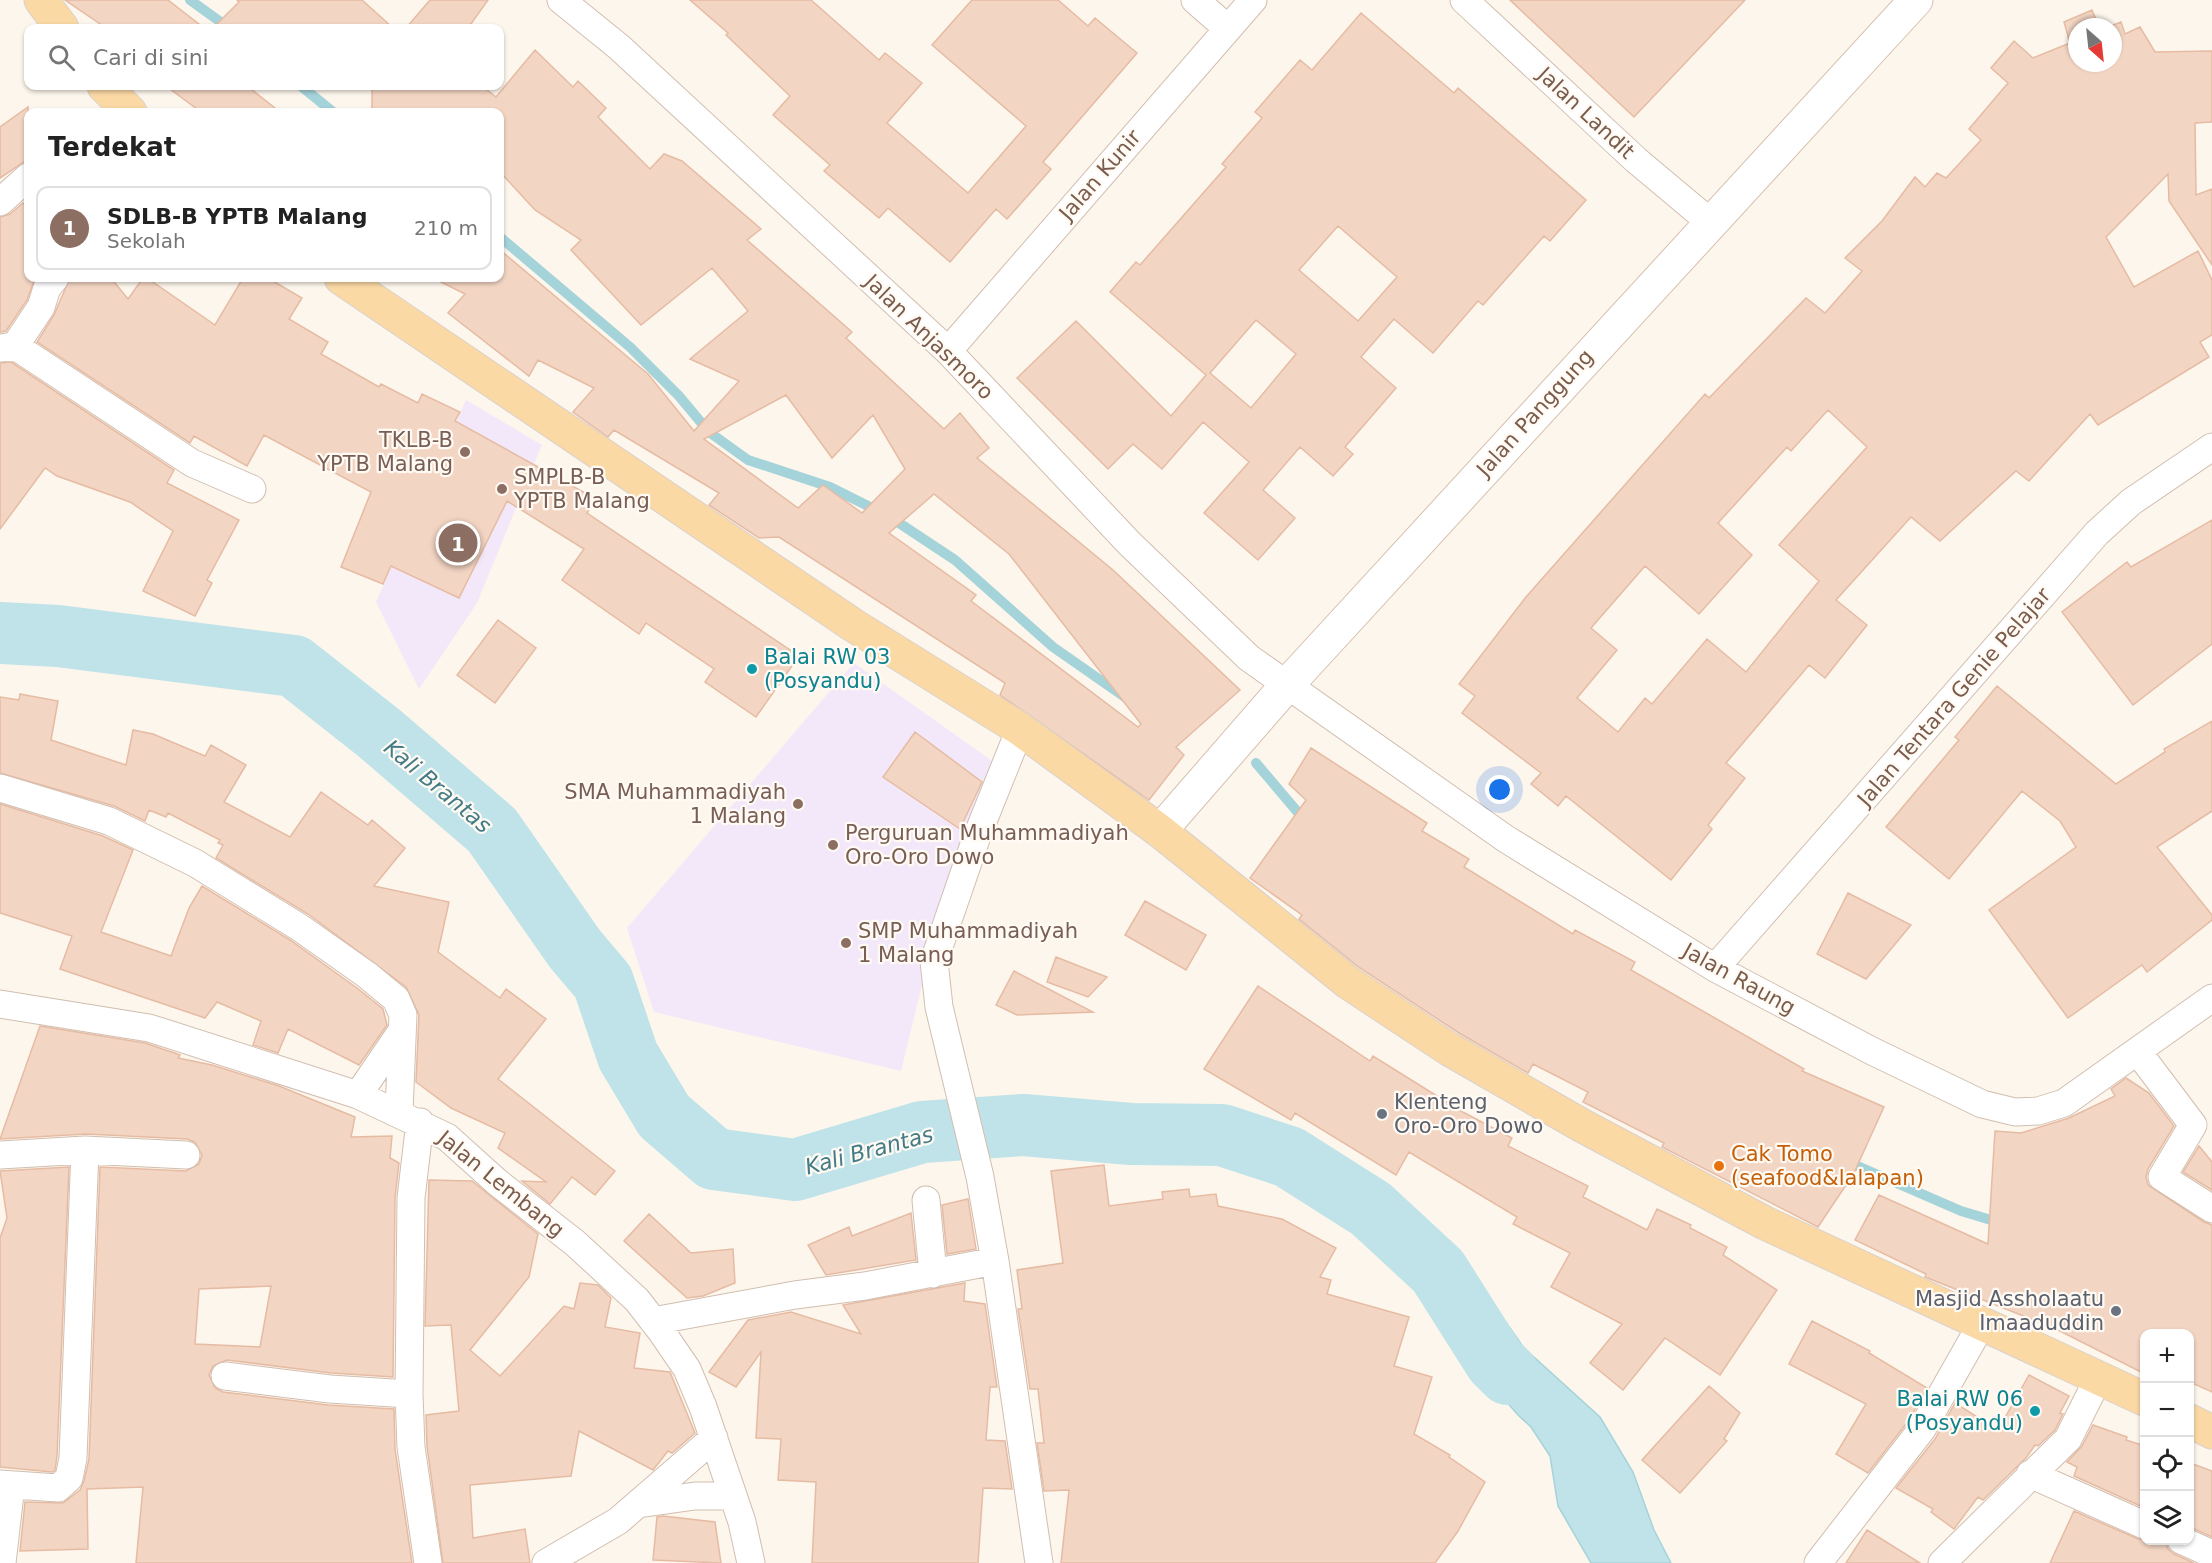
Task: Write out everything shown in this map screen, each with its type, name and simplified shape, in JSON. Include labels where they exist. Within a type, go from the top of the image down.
[{"type":"main road","points":[[41,0],[59,24]]},
{"type":"main road","name":"Jalan Panggung","points":[[1160,831],[1287,686],[1710,222],[1916,0]]},
{"type":"main road","points":[[347,282],[853,625],[1020,729],[1160,831],[1349,983],[1449,1049],[1581,1125],[1765,1223],[1914,1291],[1981,1325],[2140,1397]]},
{"type":"main road","points":[[2194,1423],[2212,1432]]},
{"type":"street","name":"Jalan Anjasmoro","points":[[561,0],[619,47],[948,351],[1130,544],[1249,658],[1287,686]]},
{"type":"street","points":[[1195,0],[1227,28]]},
{"type":"street","name":"Jalan Kunir","points":[[948,351],[1253,0]]},
{"type":"street","name":"Jalan Landit","points":[[1464,0],[1636,160],[1710,222]]},
{"type":"street","points":[[0,202],[24,181]]},
{"type":"street","points":[[52,282],[47,288],[41,306],[7,347],[192,463],[252,489]]},
{"type":"street","name":"Jalan Tentara Genie Pelajar","points":[[1715,968],[2097,533],[2131,502],[2212,447]]},
{"type":"street","name":"Jalan Raung","points":[[1287,686],[1506,840],[1715,968],[1872,1051],[1982,1104],[2015,1112],[2038,1111],[2064,1103],[2212,998]]},
{"type":"street","points":[[1020,729],[977,836],[934,961],[939,1008],[980,1177],[995,1261],[1039,1563]]},
{"type":"street","points":[[0,788],[109,821],[195,863],[299,927],[367,975],[396,999],[403,1015],[401,1032],[410,1117],[409,1394],[411,1446],[428,1563]]},
{"type":"street","name":"Jalan Lembang","points":[[0,1004],[148,1028],[358,1095],[410,1117],[447,1137],[497,1182],[575,1243],[637,1300],[653,1321],[687,1369],[714,1438],[751,1563]]},
{"type":"street","points":[[358,1095],[401,1032]]},
{"type":"street","points":[[2138,1052],[2193,1125],[2162,1177],[2212,1209]]},
{"type":"street","points":[[0,1155],[86,1150],[186,1155]]},
{"type":"street","points":[[2,1563],[6,1485],[58,1488],[69,1478],[74,1458],[86,1150]]},
{"type":"street","points":[[926,1200],[933,1274]]},
{"type":"street","points":[[653,1321],[933,1274],[995,1261]]},
{"type":"street","points":[[1818,1563],[1922,1429],[1981,1325]]},
{"type":"street","points":[[225,1376],[330,1389],[409,1394]]},
{"type":"street","points":[[1942,1563],[2030,1473],[2068,1439],[2099,1377]]},
{"type":"street","points":[[546,1563],[618,1521],[714,1438]]},
{"type":"street","points":[[2030,1473],[2140,1523]]},
{"type":"street","points":[[638,1504],[696,1496],[733,1496]]},
{"type":"street","points":[[2192,1545],[2212,1554]]},
{"type":"shaded area","points":[[466,400],[542,445],[477,603],[419,689],[376,602]]},
{"type":"shaded area","name":"Perguruan Muhammadiyah Oro-Oro Dowo","points":[[854,663],[995,763],[925,972],[901,1071],[654,1012],[627,928]]},
{"type":"water","points":[[1479,1284],[1524,1348],[1600,1417],[1633,1472],[1654,1530],[1671,1563],[1591,1563],[1558,1506],[1550,1456],[1531,1427],[1440,1325]]},
{"type":"building","points":[[65,0],[168,0],[199,24],[100,24]]},
{"type":"building","points":[[237,0],[362,0],[389,24],[217,24],[239,2]]},
{"type":"building","points":[[430,0],[488,0],[471,24],[409,24]]},
{"type":"building","points":[[690,0],[811,0],[879,60],[885,53],[922,83],[887,123],[968,193],[1026,126],[932,45],[972,0],[1058,0],[1088,26],[1095,18],[1137,53],[1043,162],[1051,169],[1007,219],[996,209],[950,262],[888,208],[879,218],[824,171],[830,165],[773,115],[790,96],[726,35],[728,33]]},
{"type":"building","points":[[1510,0],[1745,0],[1634,117]]},
{"type":"building","points":[[2092,10],[2095,18],[2073,18]]},
{"type":"building","points":[[1361,13],[1454,93],[1458,88],[1586,200],[1550,241],[1544,236],[1483,305],[1478,301],[1433,353],[1394,319],[1361,357],[1396,388],[1345,447],[1353,454],[1333,476],[1300,447],[1263,490],[1295,518],[1258,560],[1204,513],[1249,462],[1203,422],[1162,469],[1133,444],[1108,469],[1017,378],[1076,321],[1171,416],[1206,375],[1110,292],[1136,262],[1140,265],[1226,167],[1222,164],[1262,118],[1255,112],[1300,60],[1312,70]],"holes":[[[1338,226],[1397,277],[1358,321],[1299,270]],[[1256,320],[1296,354],[1251,408],[1210,373]]]},
{"type":"building","points":[[2068,20],[2068,36],[2064,22]]},
{"type":"building","points":[[2122,25],[2125,34],[2140,27],[2155,52],[2212,51],[2212,122],[2195,123],[2196,195],[2212,189],[2212,265],[2169,201],[2168,174],[2106,237],[2134,287],[2198,251],[2212,280],[2212,335],[2200,342],[2209,357],[2098,425],[2090,414],[2029,481],[2016,471],[1940,541],[1911,517],[1836,600],[1867,625],[1825,678],[1809,665],[1726,763],[1745,778],[1708,825],[1712,829],[1671,880],[1566,796],[1558,806],[1531,784],[1541,773],[1462,713],[1475,696],[1459,684],[1526,597],[1705,394],[1709,398],[1806,298],[1825,313],[1862,271],[1845,258],[1882,221],[1915,177],[1925,187],[1937,173],[1946,178],[1981,140],[1969,129],[2008,83],[1991,68],[2014,41],[2033,58],[2068,44],[2068,72],[2122,72]],"holes":[[[1828,410],[1867,447],[1779,545],[1819,581],[1746,672],[1707,639],[1652,704],[1645,698],[1618,732],[1577,698],[1617,650],[1591,628],[1645,566],[1699,614],[1752,555],[1718,523],[1787,447],[1791,451]]]},
{"type":"building","points":[[535,50],[573,87],[578,81],[606,108],[598,117],[650,169],[664,154],[682,161],[761,229],[747,240],[852,332],[846,338],[944,429],[960,413],[989,448],[977,458],[1113,570],[1240,690],[1176,747],[1184,755],[1149,800],[1000,695],[1005,683],[779,537],[759,538],[709,505],[719,493],[614,430],[608,437],[573,412],[594,388],[538,360],[529,376],[448,313],[465,294],[441,282],[504,282],[504,253],[648,374],[694,431],[739,381],[690,359],[748,311],[712,268],[641,325],[571,250],[581,240],[535,210],[504,176],[504,108],[372,108],[372,90],[487,90],[496,97]],"holes":[[[786,395],[832,458],[873,415],[905,469],[862,513],[823,485],[798,508],[704,439]],[[934,494],[1009,554],[1141,724],[1138,727],[971,601],[976,595],[889,533]]]},
{"type":"building","points":[[171,90],[252,90],[275,108],[196,108]]},
{"type":"building","points":[[24,110],[24,162],[0,178],[0,127]]},
{"type":"building","points":[[24,204],[24,282],[34,282],[27,300],[6,331],[0,332],[0,217],[10,214]]},
{"type":"building","points":[[68,282],[114,282],[128,299],[140,282],[153,282],[215,325],[241,282],[275,282],[302,298],[289,319],[328,342],[321,354],[379,387],[381,384],[418,403],[422,394],[460,412],[455,421],[596,499],[587,513],[799,656],[756,717],[705,682],[714,669],[646,623],[639,634],[562,580],[584,549],[507,501],[459,598],[391,566],[383,584],[341,567],[371,492],[264,435],[247,466],[194,436],[190,443],[37,342],[54,315]]},
{"type":"building","points":[[11,362],[174,470],[167,483],[239,520],[207,580],[212,583],[195,616],[143,591],[173,531],[130,502],[57,476],[45,468],[0,529],[0,363]]},
{"type":"building","points":[[2212,520],[2212,644],[2133,705],[2062,612],[2127,562],[2131,567]]},
{"type":"building","points":[[498,620],[536,648],[495,703],[457,675]]},
{"type":"building","points":[[1997,686],[2116,784],[2165,752],[2164,749],[2212,721],[2212,811],[2157,847],[2212,915],[2212,920],[2147,972],[2142,965],[2068,1018],[1989,910],[2076,847],[2060,821],[2022,791],[1949,879],[1886,827],[1959,740],[1955,737]]},
{"type":"building","points":[[20,694],[58,701],[51,740],[126,765],[133,730],[153,734],[205,756],[211,745],[246,765],[224,802],[290,837],[321,792],[368,825],[372,820],[405,848],[374,886],[449,902],[438,952],[500,998],[506,989],[546,1019],[498,1079],[615,1171],[595,1195],[572,1177],[550,1204],[522,1181],[546,1182],[498,1148],[505,1133],[451,1108],[416,1082],[419,1015],[406,987],[308,914],[216,858],[223,845],[218,843],[220,840],[168,813],[166,817],[149,810],[145,821],[114,806],[0,773],[0,697],[19,700]]},
{"type":"building","points":[[915,732],[982,782],[960,829],[883,777]]},
{"type":"building","points":[[1311,748],[1427,823],[1422,831],[1469,859],[1464,867],[1573,934],[1575,930],[1635,962],[1631,970],[1804,1069],[1802,1071],[1884,1107],[1848,1186],[1846,1185],[1818,1227],[1662,1147],[1664,1143],[1583,1102],[1588,1092],[1533,1064],[1528,1073],[1459,1033],[1360,968],[1299,919],[1302,915],[1250,878],[1306,800],[1289,784]]},
{"type":"building","points":[[0,804],[103,836],[133,850],[101,932],[171,956],[189,908],[202,886],[290,940],[357,988],[383,1009],[387,1025],[359,1065],[288,1029],[278,1053],[253,1045],[261,1021],[217,1002],[205,1018],[60,969],[72,936],[0,913]]},
{"type":"building","points":[[1848,893],[1911,925],[1866,979],[1817,954]]},
{"type":"building","points":[[1145,901],[1206,935],[1186,970],[1125,935]]},
{"type":"building","points":[[1056,957],[1107,977],[1088,997],[1047,982]]},
{"type":"building","points":[[1014,971],[1093,1012],[1017,1015],[996,1005]]},
{"type":"building","points":[[1258,986],[1370,1061],[1373,1056],[1461,1111],[1512,1138],[1508,1146],[1588,1186],[1583,1197],[1647,1230],[1657,1209],[1691,1225],[1690,1228],[1727,1247],[1723,1255],[1777,1290],[1720,1375],[1665,1338],[1623,1390],[1590,1363],[1622,1324],[1551,1287],[1570,1253],[1513,1224],[1517,1217],[1409,1152],[1396,1175],[1295,1113],[1291,1120],[1204,1069]]},
{"type":"building","points":[[40,1026],[145,1043],[180,1055],[178,1058],[212,1065],[279,1086],[355,1117],[351,1137],[392,1136],[390,1158],[399,1163],[395,1198],[393,1377],[331,1373],[227,1360],[213,1366],[209,1375],[215,1388],[223,1392],[328,1405],[394,1409],[395,1449],[412,1563],[136,1563],[143,1487],[87,1489],[88,1549],[20,1551],[25,1502],[63,1503],[80,1490],[89,1459],[100,1167],[186,1171],[199,1164],[202,1155],[195,1142],[187,1139],[86,1134],[0,1139]],"holes":[[[271,1286],[260,1347],[195,1344],[199,1289]]]},
{"type":"building","points":[[2126,1078],[2149,1093],[2174,1126],[2148,1169],[2146,1177],[2148,1185],[2212,1225],[2212,1392],[2194,1384],[2194,1329],[2140,1329],[2140,1371],[2054,1328],[1925,1277],[1926,1274],[1855,1240],[1879,1195],[1988,1244],[1995,1131],[2021,1133],[2069,1118],[2115,1096],[2111,1089]]},
{"type":"building","points":[[2199,1146],[2212,1162],[2212,1190],[2183,1172]]},
{"type":"building","points":[[1104,1165],[1109,1206],[1163,1199],[1162,1192],[1189,1189],[1190,1197],[1216,1194],[1218,1206],[1282,1219],[1336,1248],[1320,1277],[1331,1280],[1327,1294],[1409,1317],[1394,1366],[1432,1377],[1414,1434],[1450,1455],[1449,1457],[1485,1482],[1458,1531],[1435,1563],[1061,1563],[1069,1490],[1044,1491],[1037,1443],[1044,1443],[1038,1389],[1030,1389],[1018,1309],[1022,1309],[1017,1270],[1063,1263],[1051,1171]]},
{"type":"building","points":[[69,1167],[55,1470],[52,1472],[0,1467],[0,1238],[7,1218],[0,1171]]},
{"type":"building","points":[[429,1180],[472,1181],[538,1234],[529,1277],[470,1350],[500,1376],[564,1306],[574,1309],[580,1283],[598,1285],[611,1298],[605,1327],[640,1333],[634,1368],[670,1372],[695,1433],[672,1453],[668,1451],[653,1470],[579,1431],[571,1476],[470,1485],[473,1538],[525,1529],[530,1563],[443,1563],[427,1446],[426,1415],[459,1411],[451,1325],[425,1326]]},
{"type":"building","points":[[968,1199],[976,1249],[947,1254],[942,1205]]},
{"type":"building","points":[[911,1213],[916,1260],[826,1275],[808,1245],[849,1227],[852,1236]]},
{"type":"building","points":[[649,1214],[691,1253],[733,1249],[735,1283],[703,1296],[687,1298],[624,1241]]},
{"type":"building","points":[[965,1283],[964,1301],[985,1304],[997,1387],[990,1387],[986,1440],[1005,1441],[1012,1489],[983,1488],[978,1563],[812,1563],[816,1482],[778,1480],[781,1439],[756,1438],[761,1352],[736,1387],[709,1372],[748,1320],[791,1312],[861,1334],[843,1305]]},
{"type":"building","points":[[1812,1321],[1870,1351],[1869,1353],[1927,1388],[1909,1420],[1868,1473],[1836,1454],[1866,1404],[1789,1364]]},
{"type":"building","points":[[2029,1375],[2069,1396],[2060,1413],[2063,1414],[2055,1430],[2038,1446],[2035,1445],[2026,1458],[1983,1500],[1978,1497],[1954,1529],[1931,1512],[1933,1509],[1896,1488],[1935,1439],[1955,1403],[1998,1430]]},
{"type":"building","points":[[1709,1386],[1740,1413],[1724,1439],[1727,1441],[1680,1493],[1642,1460]]},
{"type":"building","points":[[2093,1425],[2127,1437],[2126,1440],[2140,1444],[2140,1506],[2074,1476],[2077,1467],[2067,1462],[2082,1446]]},
{"type":"building","points":[[2194,1464],[2212,1471],[2212,1537],[2194,1529]]},
{"type":"building","points":[[2074,1511],[2140,1539],[2140,1545],[2167,1545],[2174,1554],[2194,1563],[2050,1563]]},
{"type":"building","points":[[657,1517],[715,1522],[721,1563],[653,1560]]},
{"type":"building","points":[[1867,1530],[1920,1563],[1846,1563]]},
{"type":"waterway","points":[[190,0],[223,24]]},
{"type":"waterway","points":[[306,90],[328,108]]},
{"type":"waterway","points":[[504,240],[630,347],[679,396],[709,432],[748,460],[830,487],[890,517],[955,560],[1053,647],[1129,700]]},
{"type":"waterway","name":"Kali Brantas","points":[[0,633],[58,636],[294,666],[379,733],[492,830],[575,949],[603,982],[628,1056],[664,1116],[714,1159],[795,1170],[922,1132],[1023,1125],[1131,1134],[1222,1135],[1289,1157],[1371,1209],[1438,1271],[1495,1361],[1508,1374]]},
{"type":"waterway","points":[[1256,763],[1306,822]]},
{"type":"waterway","points":[[1846,1161],[1961,1211],[2001,1223]]},
{"type":"place","name":"TKLB-B YPTB Malang","points":[[465,452]]},
{"type":"place","name":"SMPLB-B YPTB Malang","points":[[502,489]]},
{"type":"place","name":"SDLB-B YPTB Malang","points":[[458,543]]},
{"type":"place","name":"Balai RW 03 (Posyandu)","points":[[752,669]]},
{"type":"place","name":"SMA Muhammadiyah 1 Malang","points":[[798,804]]},
{"type":"place","name":"Perguruan Muhammadiyah Oro-Oro Dowo","points":[[833,845]]},
{"type":"place","name":"SMP Muhammadiyah 1 Malang","points":[[846,943]]},
{"type":"place","name":"Klenteng Oro-Oro Dowo","points":[[1382,1114]]},
{"type":"place","name":"Cak Tomo (seafood&lalapan)","points":[[1719,1166]]},
{"type":"place","name":"Masjid Assholaatu Imaaduddin","points":[[2116,1311]]},
{"type":"place","name":"Balai RW 06 (Posyandu)","points":[[2035,1411]]}]
